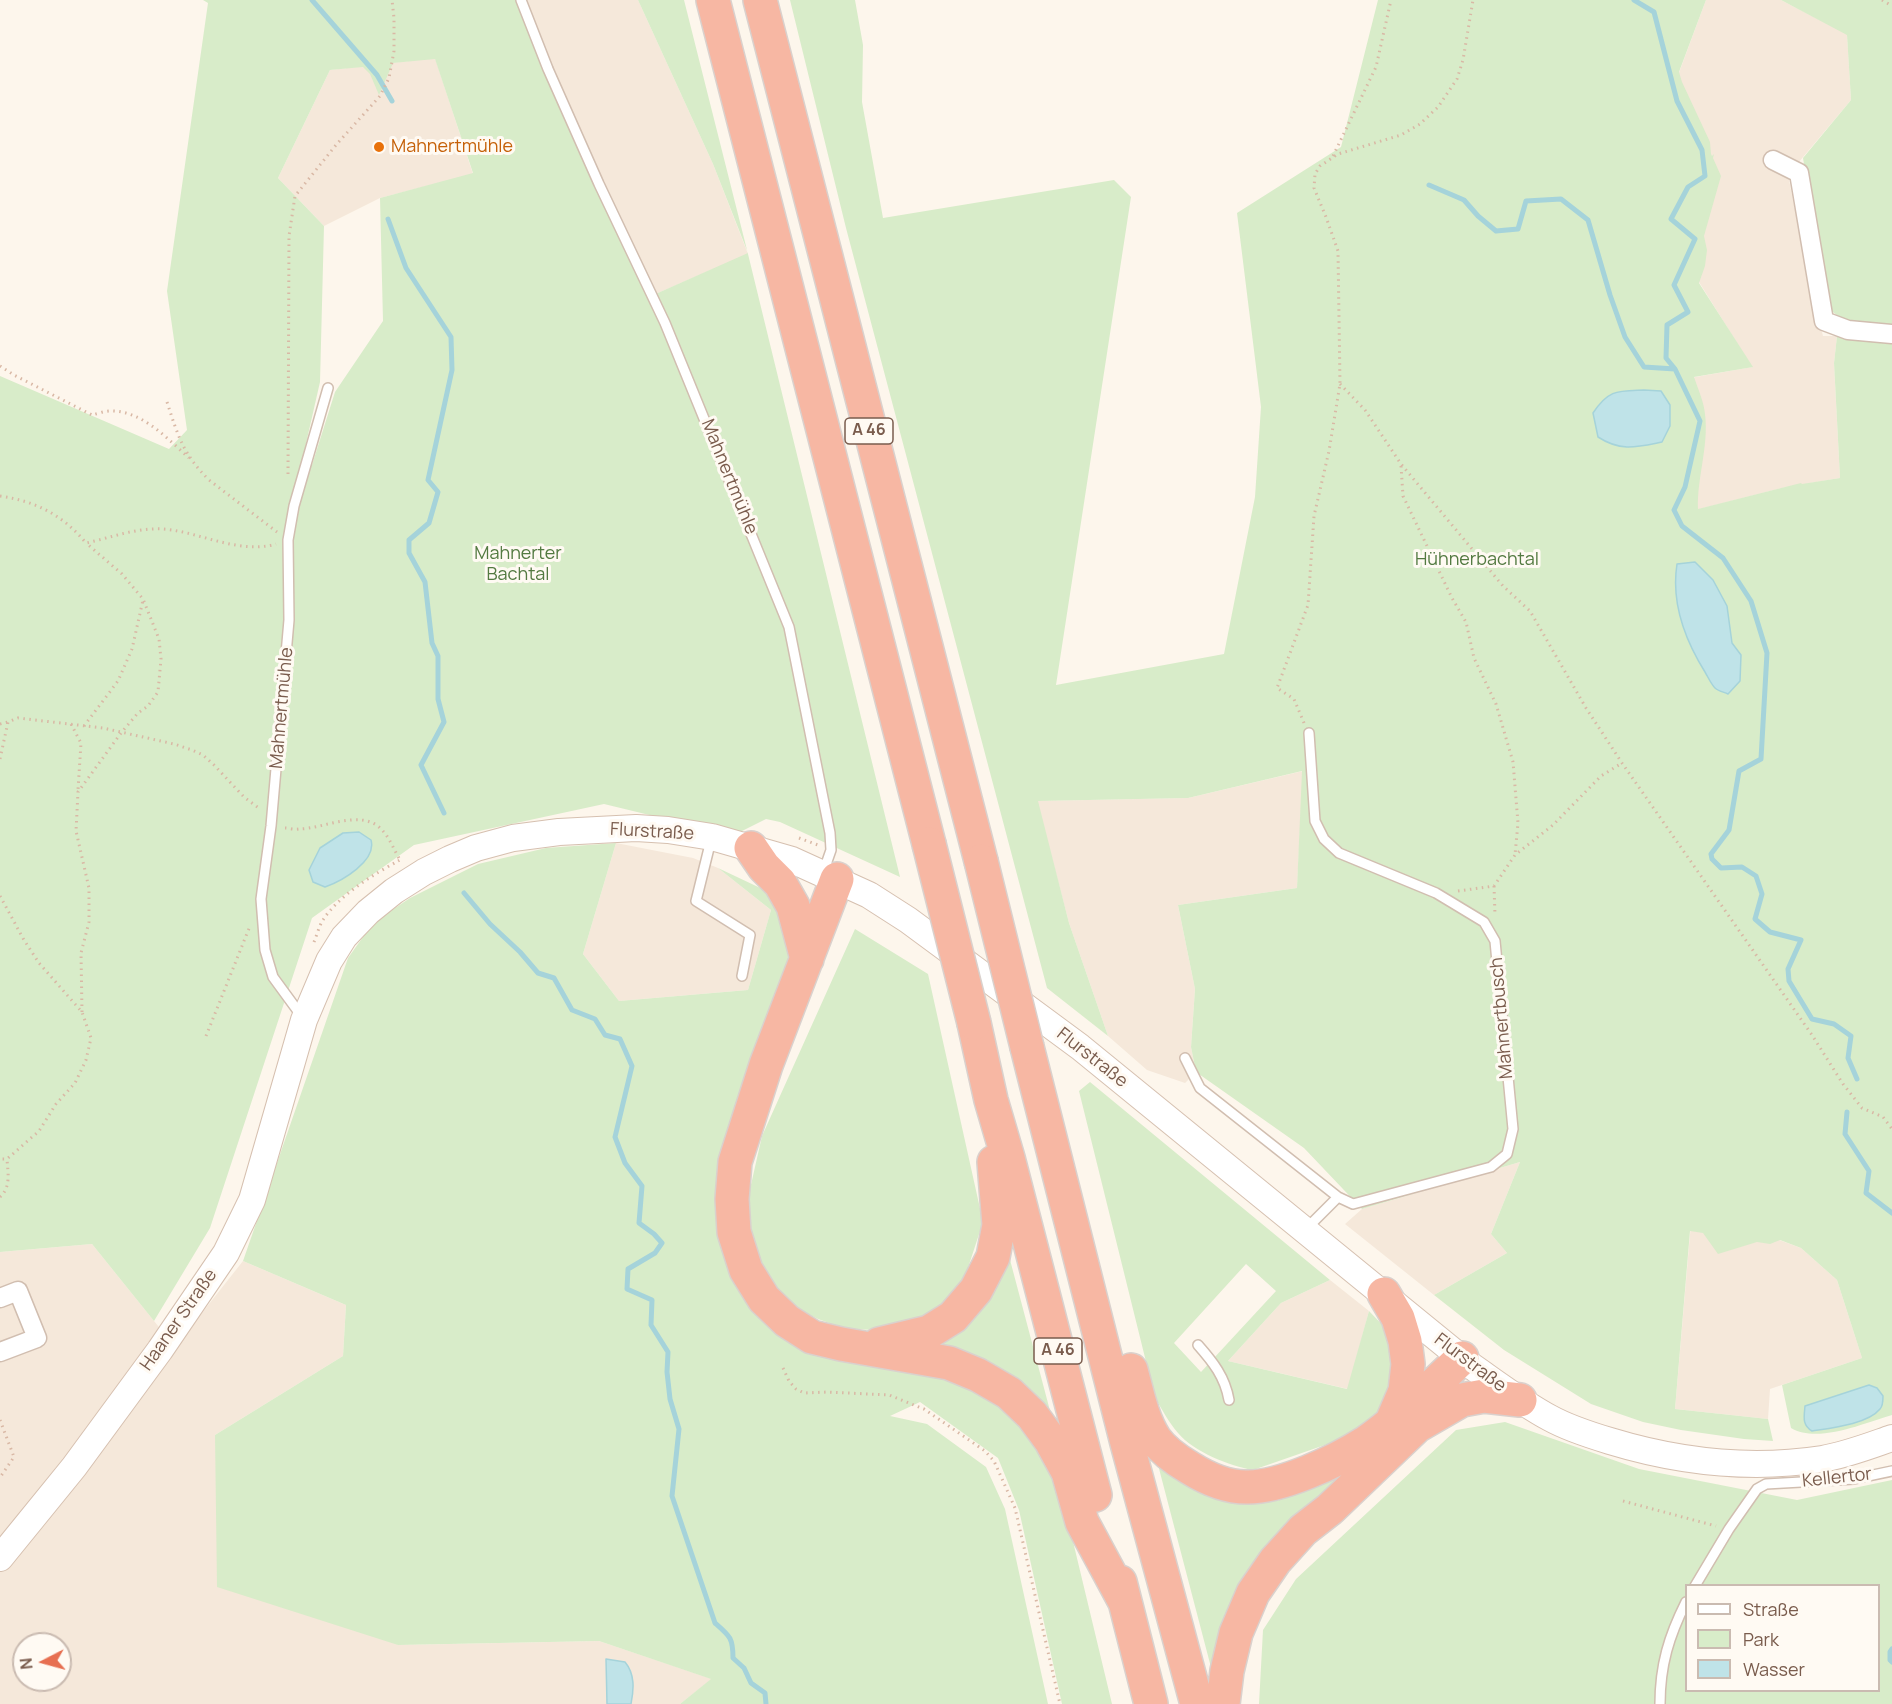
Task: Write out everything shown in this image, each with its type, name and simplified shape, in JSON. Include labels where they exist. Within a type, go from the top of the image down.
[{"type":"highway","name":"A 46","points":[[713,0],[929,844],[991,1100],[1151,1704]]},
{"type":"highway","name":"A 46","points":[[759,0],[981,861],[1083,1269],[1197,1704]]},
{"type":"highway","points":[[751,848],[764,867],[780,883],[793,906],[807,959]]},
{"type":"highway","points":[[830,876],[807,959],[766,1065],[735,1162],[732,1199],[734,1232],[746,1270],[764,1299],[787,1321],[812,1336],[841,1344],[949,1363],[978,1375],[1009,1393],[1032,1415],[1068,1472],[1082,1522],[1125,1602]]},
{"type":"highway","points":[[863,1347],[929,1332],[953,1317],[976,1290],[993,1257],[999,1225],[991,1100]]},
{"type":"highway","points":[[1083,1269],[1116,1313],[1140,1406],[1155,1439],[1179,1462],[1208,1479],[1245,1487],[1277,1483],[1326,1464],[1404,1424],[1462,1400],[1484,1396],[1520,1400]]},
{"type":"highway","points":[[1384,1294],[1398,1318],[1405,1341],[1408,1364],[1404,1424]]},
{"type":"highway","points":[[1223,1704],[1227,1671],[1236,1633],[1253,1593],[1275,1561],[1303,1530],[1330,1509],[1404,1424],[1466,1362]]},
{"type":"main road","name":"Flurstraße","points":[[294,1049],[329,961],[344,937],[368,912],[394,891],[424,872],[476,848],[513,838],[559,832],[636,828],[712,837],[792,860],[830,876],[869,895],[908,920],[1080,1047],[1466,1362],[1551,1419],[1638,1449],[1722,1463],[1784,1463],[1822,1459],[1892,1438]]},
{"type":"main road","name":"Haaner Straße","points":[[0,1558],[74,1467],[160,1350],[226,1253],[252,1200],[294,1049]]},
{"type":"street","points":[[1773,160],[1798,173],[1824,321],[1848,330],[1892,334]]},
{"type":"street","points":[[0,1298],[18,1291],[37,1338],[0,1352]]},
{"type":"lane","name":"Mahnertmühle","points":[[521,0],[548,69],[665,323],[789,627],[830,833],[830,876]]},
{"type":"lane","name":"Mahnertmühle","points":[[304,1020],[273,976],[265,950],[261,899],[271,826],[289,620],[288,540],[294,506],[328,388]]},
{"type":"lane","name":"Mahnertbusch","points":[[1309,732],[1315,820],[1324,839],[1339,853],[1436,893],[1484,922],[1495,941],[1513,1129],[1507,1154],[1491,1167],[1353,1204],[1338,1197]]},
{"type":"lane","points":[[712,837],[696,901],[750,935],[742,976]]},
{"type":"lane","points":[[1185,1058],[1200,1088],[1338,1197],[1304,1231]]},
{"type":"lane","points":[[1198,1345],[1212,1360],[1226,1383],[1229,1400]]},
{"type":"lane","name":"Kellertor","points":[[1696,1584],[1757,1489],[1766,1484],[1854,1479],[1892,1470]]},
{"type":"lane","points":[[1660,1704],[1662,1663],[1669,1639],[1685,1604]]},
{"type":"path","points":[[294,506],[288,486],[289,236],[295,196],[380,96],[389,78],[394,51],[392,0]]},
{"type":"path","points":[[1332,158],[1376,67],[1391,0]]},
{"type":"path","points":[[1309,732],[1294,699],[1277,688],[1308,605],[1314,516],[1329,452],[1340,384],[1338,251],[1314,188],[1315,174],[1320,166],[1332,158],[1401,135],[1420,124],[1438,107],[1457,79],[1463,60],[1473,0]]},
{"type":"path","points":[[1882,0],[1892,6]]},
{"type":"path","points":[[0,366],[92,415],[108,411],[137,417],[161,432],[189,458],[208,480],[288,540]]},
{"type":"path","points":[[1340,384],[1365,410],[1401,464],[1503,586],[1530,610],[1586,708],[1622,763],[1812,1035],[1843,1084],[1862,1108],[1883,1117],[1892,1129]]},
{"type":"path","points":[[167,402],[177,435],[189,458]]},
{"type":"path","points":[[1401,464],[1403,496],[1466,622],[1474,658],[1496,704],[1513,762],[1518,823],[1515,855]]},
{"type":"path","points":[[0,496],[38,506],[56,515],[76,531],[86,543],[122,574],[143,599],[159,639],[161,659],[158,692],[148,706],[138,712],[121,733],[78,792]]},
{"type":"path","points":[[86,543],[140,529],[171,530],[222,543],[266,547],[288,540]]},
{"type":"path","points":[[84,726],[118,681],[132,649],[143,599]]},
{"type":"path","points":[[0,723],[18,718],[71,724],[104,728],[174,744],[202,755],[244,797],[261,810],[271,826],[298,830],[328,823],[360,820],[373,823],[382,829],[400,860],[374,875],[336,904],[322,921],[310,951]]},
{"type":"path","points":[[0,759],[8,722]]},
{"type":"path","points":[[0,1159],[7,1159],[39,1131],[56,1104],[75,1083],[86,1059],[91,1038],[82,1012],[81,953],[89,922],[89,888],[76,831],[81,743],[71,724]]},
{"type":"path","points":[[1436,893],[1494,886],[1515,855],[1553,825],[1601,776],[1622,763]]},
{"type":"path","points":[[0,896],[39,963],[82,1012]]},
{"type":"path","points":[[206,1036],[261,899]]},
{"type":"path","points":[[0,1197],[6,1191],[9,1175],[7,1159]]},
{"type":"path","points":[[783,1368],[789,1381],[796,1389],[804,1393],[889,1395],[924,1409],[985,1451],[994,1461],[1015,1508],[1060,1704]]},
{"type":"path","points":[[0,1420],[14,1457],[1,1476]]},
{"type":"path","points":[[1623,1501],[1730,1529]]},
{"type":"shaded area","points":[[513,0],[638,0],[713,164],[748,254],[651,296],[620,271]]},
{"type":"shaded area","points":[[1706,0],[1781,0],[1847,34],[1851,100],[1788,175],[1812,295],[1823,336],[1837,336],[1834,363],[1840,478],[1782,488],[1684,513],[1690,378],[1752,367],[1694,274],[1677,78]]},
{"type":"shaded area","points":[[435,58],[473,174],[380,198],[324,226],[278,178],[330,70]]},
{"type":"shaded area","points":[[1303,771],[1297,888],[1178,905],[1195,989],[1191,1047],[1196,1072],[1185,1083],[1147,1070],[1108,1036],[1069,923],[1037,801],[1188,798]]},
{"type":"shaded area","points":[[616,843],[693,858],[718,868],[771,910],[748,990],[619,1001],[583,954]]},
{"type":"shaded area","points":[[1520,1162],[1491,1234],[1507,1253],[1434,1295],[1345,1224],[1362,1209]]},
{"type":"shaded area","points":[[1691,1223],[1771,1237],[1801,1248],[1837,1280],[1862,1358],[1770,1389],[1768,1419],[1675,1409]]},
{"type":"shaded area","points":[[92,1244],[175,1347],[243,1261],[346,1305],[343,1356],[215,1435],[398,1645],[599,1641],[712,1679],[680,1704],[0,1704],[0,1252]]},
{"type":"shaded area","points":[[1330,1280],[1369,1311],[1348,1389],[1228,1361],[1281,1303]]},
{"type":"green space","name":"Mahnerter Bachtal","points":[[203,0],[518,0],[644,290],[651,296],[748,253],[900,877],[780,822],[766,819],[742,831],[728,834],[604,804],[414,845],[312,918],[210,1228],[154,1321],[92,1244],[0,1252],[0,376],[169,449],[187,430],[167,291],[208,3]],"holes":[[[435,59],[473,173],[380,198],[383,321],[335,392],[312,465],[302,461],[320,382],[324,226],[278,178],[330,70],[363,67],[370,74],[379,95],[393,63]]]},
{"type":"green space","points":[[638,0],[684,0],[747,251],[713,164]]},
{"type":"green space","name":"Hühnerbachtal","points":[[790,0],[855,0],[863,45],[862,102],[883,218],[1114,180],[1131,197],[1056,685],[1224,654],[1255,497],[1261,407],[1237,213],[1341,147],[1378,0],[1706,0],[1679,72],[1710,142],[1711,154],[1712,156],[1714,154],[1713,158],[1721,176],[1704,236],[1707,250],[1705,266],[1699,283],[1753,367],[1694,377],[1703,405],[1706,426],[1698,509],[1801,483],[1840,478],[1834,363],[1837,336],[1892,340],[1892,1415],[1827,1433],[1814,1434],[1791,1428],[1782,1385],[1862,1358],[1837,1280],[1801,1248],[1780,1240],[1770,1244],[1757,1242],[1718,1254],[1703,1233],[1690,1231],[1675,1409],[1768,1419],[1773,1441],[1681,1430],[1643,1422],[1591,1404],[1504,1350],[1434,1295],[1507,1253],[1491,1234],[1520,1162],[1362,1209],[1304,1148],[1196,1072],[1191,1047],[1195,989],[1178,905],[1297,888],[1302,771],[1188,798],[1038,801],[1069,923],[1108,1036],[1047,988],[846,228]]},
{"type":"green space","points":[[1781,0],[1892,0],[1892,325],[1844,321],[1828,308],[1803,158],[1851,100],[1847,35]]},
{"type":"green space","points":[[616,843],[583,954],[619,1001],[748,990],[771,910],[718,868],[773,894],[794,939],[717,1190],[752,1306],[912,1369],[971,1386],[1003,1403],[1043,1450],[1070,1529],[1112,1704],[1062,1704],[1019,1510],[998,1458],[920,1402],[890,1416],[927,1424],[986,1467],[1005,1509],[1048,1704],[680,1704],[711,1679],[599,1641],[398,1645],[217,1587],[215,1435],[343,1356],[346,1305],[243,1261],[348,958],[373,923],[410,898],[478,864],[546,848]]},
{"type":"green space","points":[[855,929],[928,974],[983,1222],[964,1280],[947,1303],[928,1316],[879,1330],[846,1329],[796,1308],[775,1286],[760,1260],[748,1228],[748,1198],[762,1136]]},
{"type":"green space","points":[[1090,1082],[1330,1280],[1281,1303],[1228,1361],[1347,1389],[1369,1311],[1395,1338],[1397,1383],[1365,1431],[1253,1470],[1213,1457],[1193,1446],[1178,1433],[1155,1398],[1079,1091]],"holes":[[[1246,1264],[1276,1291],[1201,1372],[1174,1343]]]},
{"type":"green space","points":[[1009,1256],[1053,1422],[922,1348]]},
{"type":"green space","points":[[1505,1422],[1639,1469],[1797,1500],[1892,1480],[1892,1704],[1259,1704],[1263,1630],[1296,1579],[1456,1430]]},
{"type":"green space","points":[[1157,1461],[1202,1488],[1277,1501],[1359,1464],[1291,1526],[1243,1578],[1213,1675]]},
{"type":"water","points":[[1621,391],[1661,391],[1670,405],[1670,426],[1662,442],[1629,447],[1614,445],[1598,437],[1593,413],[1604,399]]},
{"type":"water","points":[[1695,562],[1713,580],[1727,606],[1732,643],[1741,655],[1740,681],[1728,694],[1716,689],[1711,682],[1691,647],[1681,620],[1676,592],[1677,564]]},
{"type":"water","points":[[359,832],[371,840],[369,855],[364,863],[349,875],[325,887],[313,882],[309,870],[320,848],[343,833]]},
{"type":"water","points":[[1869,1385],[1877,1388],[1883,1396],[1882,1406],[1874,1414],[1858,1422],[1829,1428],[1812,1431],[1807,1426],[1804,1420],[1805,1406]]},
{"type":"water","points":[[606,1659],[625,1662],[631,1672],[633,1693],[631,1704],[607,1704]]},
{"type":"waterway","points":[[312,0],[377,75],[392,101]]},
{"type":"waterway","points":[[1634,0],[1654,12],[1677,101],[1702,150],[1705,176],[1688,187],[1671,219],[1695,239],[1674,285],[1688,312],[1667,325],[1666,358],[1675,369],[1700,421],[1685,487],[1674,510],[1682,526],[1723,558],[1751,601],[1767,653],[1761,759],[1739,771],[1729,830],[1711,854],[1712,859],[1721,868],[1742,867],[1756,876],[1762,894],[1755,919],[1770,932],[1801,940],[1788,969],[1789,981],[1812,1019],[1834,1024],[1851,1036],[1848,1058],[1857,1079]]},
{"type":"waterway","points":[[1429,185],[1464,200],[1496,231],[1518,229],[1526,201],[1561,199],[1588,220],[1625,337],[1644,367],[1675,369]]},
{"type":"waterway","points":[[388,219],[406,268],[451,337],[452,370],[428,480],[438,492],[429,523],[409,540],[409,553],[425,582],[432,643],[438,656],[438,699],[444,722],[421,765],[444,813]]},
{"type":"waterway","points":[[464,893],[490,924],[520,952],[538,973],[554,978],[572,1010],[595,1019],[605,1035],[620,1039],[632,1066],[615,1137],[625,1163],[642,1186],[639,1223],[662,1243],[655,1253],[628,1269],[627,1289],[652,1300],[651,1325],[668,1352],[667,1372],[670,1399],[679,1429],[672,1496],[715,1623],[730,1638],[733,1658],[744,1668],[751,1683],[765,1693],[766,1704]]},
{"type":"waterway","points":[[1847,1112],[1845,1134],[1869,1171],[1866,1193],[1892,1213]]},
{"type":"waterway","points":[[1892,1649],[1890,1652],[1892,1662]]},
{"type":"place","name":"Mahnertmühle","points":[[379,147]]}]
